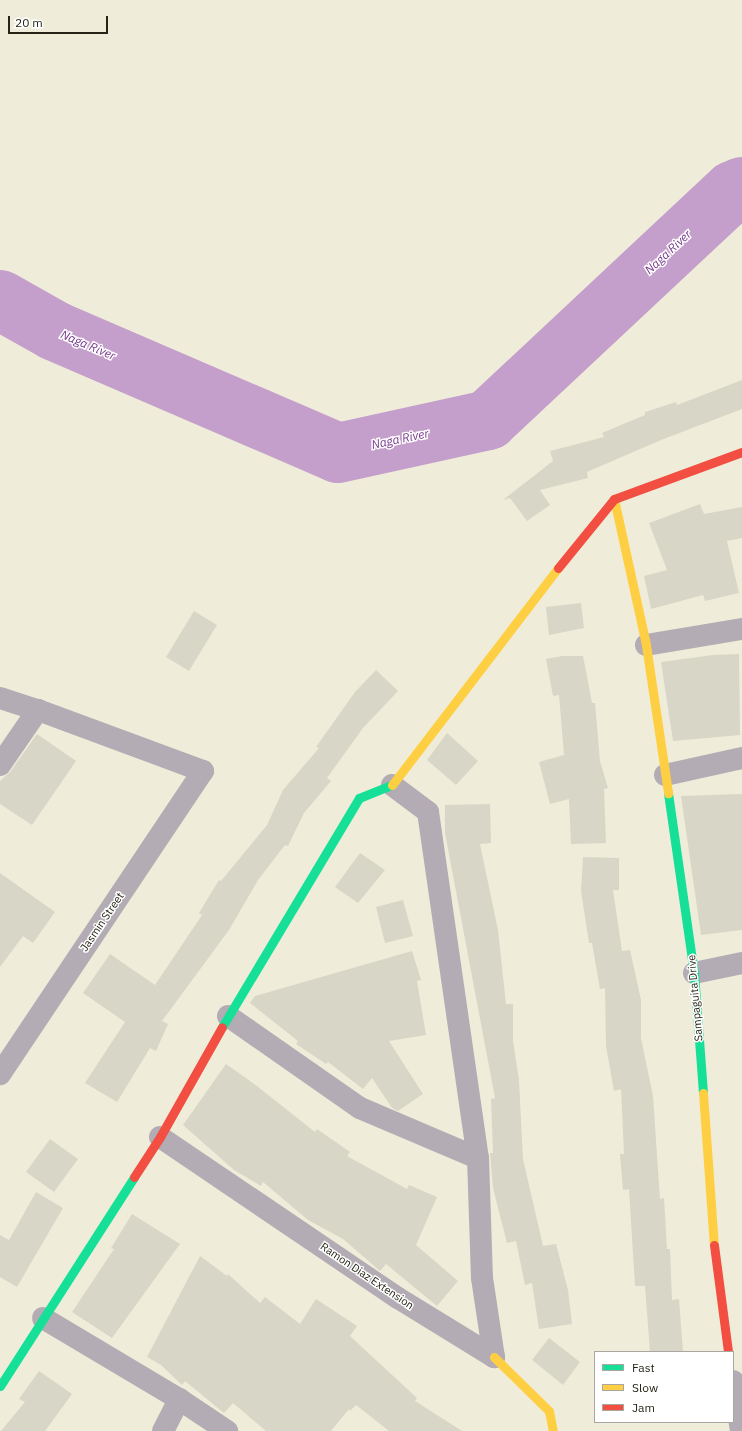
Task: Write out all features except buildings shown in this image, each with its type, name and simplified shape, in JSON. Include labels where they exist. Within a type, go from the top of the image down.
[{"type":"street","points":[[0,1386],[160,1137],[190,1078],[359,798],[392,785],[564,559],[614,499],[742,452]]},
{"type":"street","name":"Sampaguita Drive","points":[[614,499],[646,645],[694,973],[717,1278],[728,1351]]},
{"type":"street","points":[[646,645],[742,629]]},
{"type":"street","points":[[0,698],[38,710],[0,765]]},
{"type":"street","name":"Jasmin Street","points":[[0,1074],[203,771],[38,710]]},
{"type":"street","points":[[665,775],[742,758]]},
{"type":"street","points":[[392,785],[428,812],[478,1158],[482,1278],[494,1357]]},
{"type":"street","points":[[694,973],[742,963]]},
{"type":"street","points":[[228,1016],[360,1108],[478,1158]]},
{"type":"street","name":"Ramon Diaz Extension","points":[[160,1137],[398,1298],[494,1357],[549,1411],[553,1431]]},
{"type":"street","points":[[43,1318],[179,1400],[227,1431]]},
{"type":"street","points":[[734,1387],[741,1431]]},
{"type":"street","points":[[163,1431],[179,1400]]},
{"type":"waterway","name":"Naga River","points":[[0,300],[55,331],[338,453],[488,420],[733,191],[742,187]]},
{"type":"traffic: fast","points":[[222,1027],[359,798],[392,785]]},
{"type":"traffic: fast","points":[[668,793],[694,973],[703,1093]]},
{"type":"traffic: fast","points":[[0,1386],[134,1177]]},
{"type":"traffic: slow","points":[[614,499],[646,645],[668,793]]},
{"type":"traffic: slow","points":[[392,785],[558,568]]},
{"type":"traffic: slow","points":[[703,1093],[714,1245]]},
{"type":"traffic: slow","points":[[494,1357],[549,1411],[553,1431]]},
{"type":"traffic: jam","points":[[558,568],[614,499],[742,452]]},
{"type":"traffic: jam","points":[[134,1177],[160,1137],[222,1027]]},
{"type":"traffic: jam","points":[[714,1245],[728,1351]]}]
